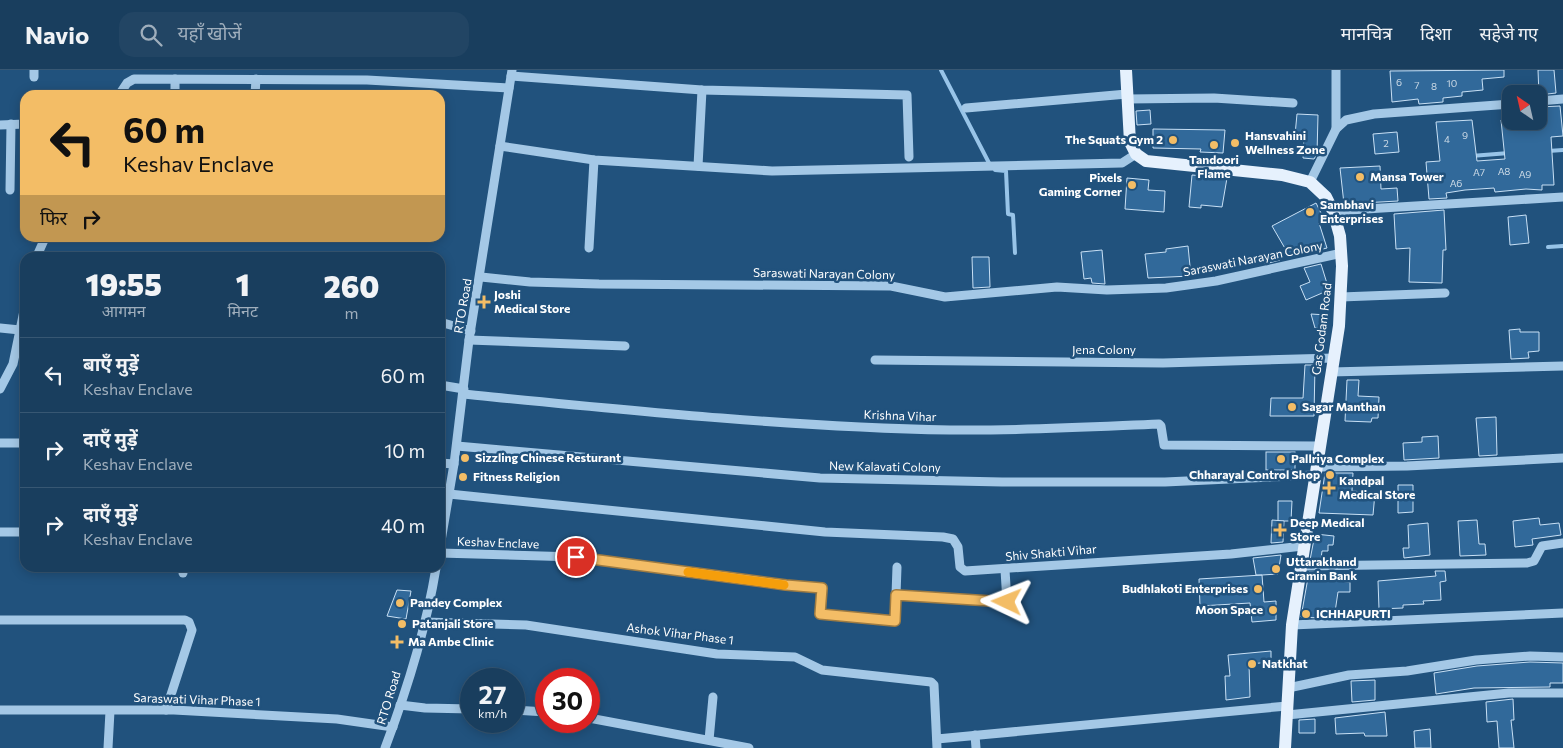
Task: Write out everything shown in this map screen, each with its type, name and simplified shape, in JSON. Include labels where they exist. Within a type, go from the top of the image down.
[{"type":"main road","points":[[1126,70],[1130,142],[1136,154],[1146,161],[1282,175],[1310,182]]},
{"type":"main road","name":"Gas Godam Road","points":[[1285,748],[1292,625],[1334,358],[1341,296],[1342,253],[1340,236],[1333,211],[1326,197],[1310,182]]},
{"type":"street","points":[[131,70],[134,80]]},
{"type":"street","points":[[1336,70],[1336,129]]},
{"type":"street","points":[[511,73],[702,90],[907,95],[910,157]]},
{"type":"street","name":"RTO Road","points":[[445,518],[454,464],[469,340],[481,277],[511,73]]},
{"type":"street","points":[[175,79],[175,90]]},
{"type":"street","points":[[122,90],[127,83],[134,80],[175,79],[367,80],[509,88]]},
{"type":"street","points":[[255,90],[256,79]]},
{"type":"street","points":[[698,166],[702,90]]},
{"type":"street","points":[[966,108],[1127,96],[1214,98],[1293,103]]},
{"type":"street","points":[[1548,100],[1563,99]]},
{"type":"street","points":[[1310,182],[1336,129],[1346,120],[1356,116],[1502,105]]},
{"type":"street","points":[[10,190],[11,124]]},
{"type":"street","points":[[0,125],[20,124]]},
{"type":"street","points":[[500,146],[594,160],[772,171],[1122,163],[1136,154]]},
{"type":"street","points":[[589,248],[594,160]]},
{"type":"street","points":[[1333,211],[1563,197]]},
{"type":"street","name":"Saraswati Narayan Colony","points":[[481,277],[530,282],[599,284],[891,286],[945,296],[1057,288],[1107,290],[1166,288],[1225,280],[1342,253]]},
{"type":"street","points":[[1341,296],[1445,293]]},
{"type":"street","points":[[445,323],[471,331]]},
{"type":"street","points":[[0,328],[20,324]]},
{"type":"street","points":[[0,389],[12,364],[20,332]]},
{"type":"street","points":[[469,340],[625,346]]},
{"type":"street","name":"Jena Colony","points":[[875,360],[1163,363],[1334,358]]},
{"type":"street","points":[[1331,372],[1563,366]]},
{"type":"street","points":[[445,387],[463,392]]},
{"type":"street","name":"Krishna Vihar","points":[[463,392],[784,422],[880,428],[986,430],[1159,424],[1164,445],[1319,446]]},
{"type":"street","points":[[0,443],[20,443]]},
{"type":"street","name":"New Kalavati Colony","points":[[456,446],[820,478],[1002,482],[1165,482],[1315,471],[1563,458]]},
{"type":"street","points":[[445,463],[454,464]]},
{"type":"street","name":"Shiv Shakti Vihar","points":[[449,494],[825,532],[948,538],[953,539],[958,547],[960,567],[965,571],[1005,570],[1230,554],[1303,546]]},
{"type":"street","points":[[0,532],[20,532]]},
{"type":"street","points":[[1300,566],[1527,563],[1534,561],[1542,546],[1563,543]]},
{"type":"street","name":"Keshav Enclave","points":[[445,553],[576,557],[786,585],[822,588],[820,614],[895,621],[896,595]]},
{"type":"street","points":[[896,567],[896,595],[1006,602],[1008,600],[1005,570]]},
{"type":"street","name":"RTO Road","points":[[385,748],[400,705],[424,622],[435,572]]},
{"type":"street","points":[[1292,625],[1563,613]]},
{"type":"street","points":[[0,620],[175,620],[189,622],[192,630],[166,710]]},
{"type":"street","name":"Ashok Vihar Phase 1","points":[[424,622],[526,625],[717,654],[795,656],[822,670],[931,682],[934,685],[937,743]]},
{"type":"street","points":[[1288,688],[1349,675],[1407,671],[1476,660],[1530,656],[1563,657]]},
{"type":"street","points":[[937,743],[975,735],[1509,693],[1563,693]]},
{"type":"street","points":[[709,740],[713,697]]},
{"type":"street","points":[[400,705],[460,709]]},
{"type":"street","name":"Saraswati Vihar Phase 1","points":[[0,710],[166,710],[337,718],[393,727]]},
{"type":"street","points":[[108,748],[110,711]]},
{"type":"street","points":[[600,720],[749,748]]},
{"type":"street","points":[[975,735],[976,748]]},
{"type":"building","points":[[1504,70],[1504,77],[1482,79],[1483,90],[1462,92],[1462,96],[1443,98],[1443,102],[1419,104],[1418,99],[1392,102],[1390,71]]},
{"type":"building","points":[[1538,70],[1554,70],[1556,93],[1548,94],[1548,85],[1539,85]]},
{"type":"building","points":[[1560,106],[1563,136],[1551,137],[1554,185],[1542,185],[1542,190],[1526,189],[1495,192],[1494,188],[1465,190],[1446,193],[1447,198],[1429,199],[1426,162],[1440,161],[1436,122],[1472,120],[1477,161],[1505,159],[1502,130],[1548,130],[1548,107]]},
{"type":"building","points":[[1150,110],[1151,124],[1137,125],[1136,111]]},
{"type":"building","points":[[1297,114],[1318,115],[1317,154],[1314,159],[1303,158],[1304,135],[1295,135]]},
{"type":"building","points":[[1153,129],[1225,130],[1223,153],[1200,152],[1201,149],[1153,148]]},
{"type":"building","points":[[1397,132],[1399,152],[1375,154],[1373,134]]},
{"type":"building","points":[[1380,166],[1381,189],[1397,188],[1398,201],[1344,204],[1340,168]]},
{"type":"building","points":[[1192,175],[1227,178],[1222,207],[1201,205],[1201,208],[1189,207]]},
{"type":"building","points":[[1127,178],[1149,180],[1148,190],[1165,191],[1164,212],[1125,209]]},
{"type":"building","points":[[1316,203],[1325,221],[1319,223],[1327,248],[1290,257],[1272,226]]},
{"type":"building","points":[[1444,210],[1446,250],[1443,250],[1442,283],[1409,282],[1410,248],[1396,249],[1394,214]]},
{"type":"building","points":[[1526,215],[1529,243],[1510,245],[1508,217]]},
{"type":"building","points":[[1188,246],[1191,276],[1148,278],[1145,254],[1166,252],[1166,249]]},
{"type":"building","points":[[1102,250],[1105,284],[1092,283],[1091,278],[1084,279],[1081,252]]},
{"type":"building","points":[[1277,252],[1280,260],[1265,264],[1262,256]]},
{"type":"building","points":[[972,257],[989,257],[990,287],[973,288]]},
{"type":"building","points":[[1321,264],[1329,290],[1306,300],[1300,286],[1310,282],[1304,268]]},
{"type":"building","points":[[1311,314],[1327,315],[1326,329],[1315,328]]},
{"type":"building","points":[[1520,329],[1520,332],[1539,332],[1539,351],[1528,352],[1529,358],[1511,359],[1509,330]]},
{"type":"building","name":"Sagar Manthan","points":[[1305,365],[1315,365],[1314,416],[1270,416],[1271,398],[1303,398]]},
{"type":"building","points":[[1347,380],[1359,380],[1358,396],[1379,397],[1378,418],[1372,418],[1371,422],[1345,421]]},
{"type":"building","points":[[1496,417],[1497,455],[1479,456],[1476,418]]},
{"type":"building","points":[[1438,436],[1439,458],[1404,460],[1403,443],[1422,442],[1422,437]]},
{"type":"building","name":"Pallriya Complex","points":[[1266,452],[1295,452],[1295,470],[1266,470]]},
{"type":"building","points":[[1325,473],[1353,473],[1352,491],[1375,493],[1373,515],[1319,513]]},
{"type":"building","points":[[1398,485],[1413,485],[1413,512],[1398,513]]},
{"type":"building","points":[[1278,501],[1292,501],[1291,521],[1278,521]]},
{"type":"building","points":[[1539,518],[1540,525],[1559,523],[1561,535],[1532,539],[1533,545],[1515,547],[1513,521]]},
{"type":"building","points":[[1272,520],[1284,521],[1283,542],[1271,543]]},
{"type":"building","points":[[1477,520],[1479,544],[1485,544],[1486,555],[1460,556],[1458,521]]},
{"type":"building","points":[[1428,523],[1430,555],[1404,558],[1403,548],[1409,548],[1408,525]]},
{"type":"building","points":[[1315,534],[1334,536],[1333,545],[1328,545],[1328,551],[1322,551],[1321,559],[1310,560]]},
{"type":"building","points":[[1281,555],[1278,574],[1256,575],[1253,558]]},
{"type":"building","points":[[1435,571],[1445,571],[1446,581],[1440,582],[1441,600],[1423,601],[1424,604],[1403,605],[1403,608],[1379,609],[1378,581],[1436,576]]},
{"type":"building","points":[[1309,572],[1326,573],[1325,580],[1350,582],[1350,592],[1338,592],[1335,612],[1320,610],[1319,618],[1301,617]]},
{"type":"building","points":[[1262,575],[1264,602],[1276,601],[1276,620],[1252,622],[1250,603],[1200,606],[1199,579]]},
{"type":"building","name":"Pandey Complex","points":[[397,590],[411,591],[406,619],[387,616]]},
{"type":"building","points":[[1271,651],[1271,662],[1249,664],[1250,697],[1226,700],[1225,676],[1230,676],[1228,655]]},
{"type":"building","points":[[1530,662],[1563,663],[1563,683],[1550,683],[1550,687],[1474,688],[1436,694],[1434,673],[1477,666]]},
{"type":"building","points":[[1375,680],[1375,700],[1352,702],[1351,681]]},
{"type":"building","points":[[1513,699],[1514,720],[1511,720],[1514,748],[1499,748],[1497,721],[1487,722],[1486,702]]},
{"type":"building","points":[[1385,712],[1387,736],[1365,736],[1364,733],[1336,734],[1335,718]]},
{"type":"building","points":[[1315,719],[1315,733],[1299,733],[1299,720]]},
{"type":"building","points":[[1430,729],[1431,748],[1415,748],[1414,731]]},
{"type":"waterway","points":[[941,70],[989,163]]},
{"type":"waterway","points":[[1548,151],[1563,150]]},
{"type":"waterway","points":[[1471,156],[1509,153]]},
{"type":"waterway","points":[[995,170],[1006,171],[1008,214],[1013,215],[1015,253]]},
{"type":"waterway","points":[[1548,247],[1563,246]]},
{"type":"slow traffic","points":[[688,572],[784,585]]},
{"type":"place","name":"The Squats Gym 2","points":[[1173,140]]},
{"type":"place","name":"Hansvahini Wellness Zone","points":[[1235,143]]},
{"type":"place","name":"Tandoori Flame","points":[[1214,145]]},
{"type":"place","name":"Mansa Tower","points":[[1360,177]]},
{"type":"place","name":"Pixels Gaming Corner","points":[[1132,185]]},
{"type":"place","name":"Sambhavi Enterprises","points":[[1310,212]]},
{"type":"place","name":"Joshi Medical Store","points":[[484,302]]},
{"type":"place","name":"Sagar Manthan","points":[[1292,407]]},
{"type":"place","name":"Sizzling Chinese Resturant","points":[[465,458]]},
{"type":"place","name":"Pallriya Complex","points":[[1281,459]]},
{"type":"place","name":"Chharayal Control Shop","points":[[1330,475]]},
{"type":"place","name":"Fitness Religion","points":[[463,477]]},
{"type":"place","name":"Kandpal Medical Store","points":[[1329,488]]},
{"type":"place","name":"Deep Medical Store","points":[[1280,530]]},
{"type":"place","name":"Uttarakhand Gramin Bank","points":[[1276,569]]},
{"type":"place","name":"Budhlakoti Enterprises","points":[[1258,589]]},
{"type":"place","name":"Pandey Complex","points":[[400,603]]},
{"type":"place","name":"Moon Space","points":[[1273,610]]},
{"type":"place","name":"ICHHAPURTI","points":[[1306,614]]},
{"type":"place","name":"Patanjali Store","points":[[402,624]]},
{"type":"place","name":"Ma Ambe Clinic","points":[[397,642]]},
{"type":"place","name":"Natkhat","points":[[1252,664]]},
{"type":"route","points":[[576,557],[786,585],[822,588],[820,614],[895,621],[896,595],[1007,602]]}]
